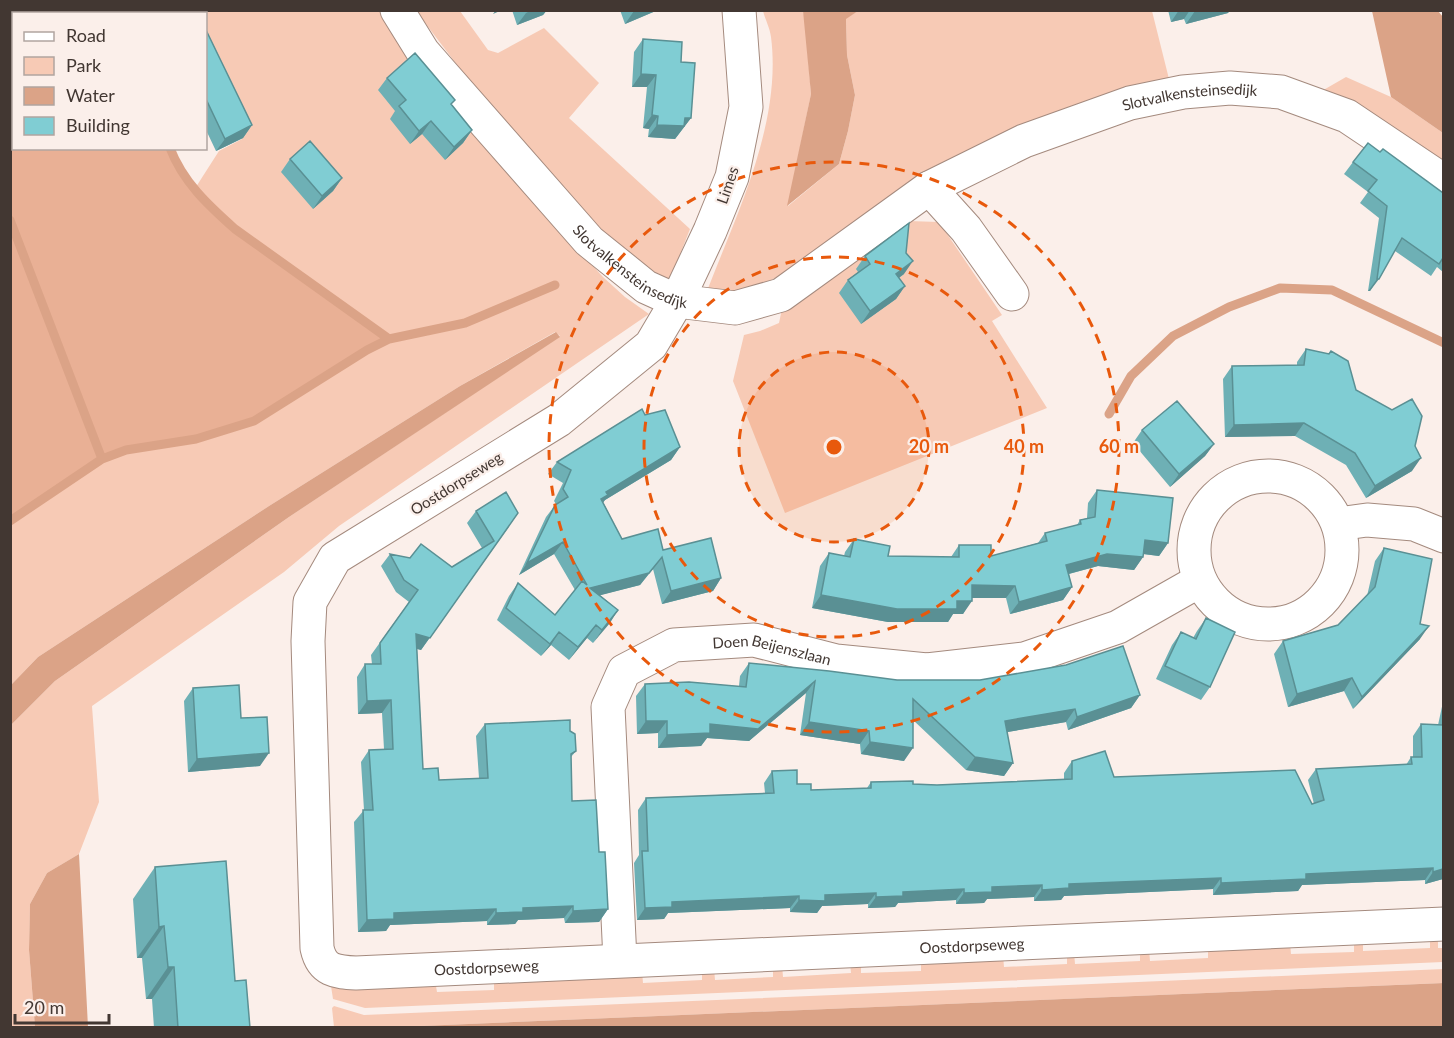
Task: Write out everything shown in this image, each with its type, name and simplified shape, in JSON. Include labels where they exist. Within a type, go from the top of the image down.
[{"type":"street","name":"Slotvalkensteinsedijk","points":[[397,10],[423,52],[589,241],[646,287],[677,301],[735,308],[782,295],[929,188],[1024,141],[1130,103],[1183,92],[1230,88],[1281,92],[1347,116],[1443,181]]},
{"type":"street","name":"Limes","points":[[651,345],[677,301],[732,177],[746,107],[739,10]]},
{"type":"street","points":[[929,188],[966,229],[1012,294]]},
{"type":"street","name":"Oostdorpseweg","points":[[651,345],[559,420],[335,558],[310,602],[308,641],[317,948],[319,958],[324,964],[340,972],[356,973],[1443,924]]},
{"type":"street","points":[[1268,476],[1291,479],[1311,489],[1326,505],[1338,524],[1342,554],[1338,574],[1330,592],[1323,600],[1299,618],[1280,624],[1260,625],[1233,617],[1211,600],[1199,581],[1192,549],[1198,522],[1210,503],[1226,488],[1246,478],[1268,476]]},
{"type":"street","points":[[1338,524],[1367,520],[1414,524],[1443,536]]},
{"type":"street","name":"Doen Beijenszlaan","points":[[620,960],[608,707],[624,671],[674,645],[754,640],[836,661],[927,670],[1024,659],[1118,627],[1199,581]]},
{"type":"green space","points":[[195,10],[382,11],[414,60],[488,151],[603,277],[649,314],[339,526],[284,572],[92,706],[99,802],[79,854],[47,873],[30,904],[29,950],[35,1027],[11,1027],[11,725],[55,681],[289,517],[560,336],[555,332],[460,386],[269,506],[38,657],[11,685],[11,521],[102,459],[126,450],[196,439],[289,400],[367,350],[389,339],[235,229],[194,190],[219,151],[242,139],[207,58],[207,12],[192,12]]},
{"type":"green space","points":[[416,11],[460,11],[488,50],[498,53],[544,28],[599,83],[569,118],[690,229],[670,280],[626,258],[486,103]]},
{"type":"green space","points":[[763,11],[803,11],[805,20],[811,94],[788,206],[839,164],[855,95],[847,55],[846,18],[858,11],[1152,11],[1169,79],[755,288],[728,295],[707,291],[754,167],[770,102],[773,69],[770,34]]},
{"type":"green space","points":[[1346,77],[1391,97],[1443,133],[1443,166],[1320,92]]},
{"type":"green space","points":[[908,221],[939,222],[1002,315],[992,321],[1047,408],[785,513],[733,381],[744,335],[779,323],[783,304]]},
{"type":"green space","points":[[1430,936],[1438,936],[1438,948],[1444,948],[1443,962],[365,1008],[333,999],[331,986],[435,980],[437,992],[494,990],[494,978],[642,971],[643,983],[702,980],[702,968],[714,968],[715,980],[773,977],[773,965],[782,965],[783,977],[851,973],[850,962],[861,961],[861,973],[921,971],[921,959],[1003,955],[1004,967],[1067,964],[1067,952],[1074,952],[1075,964],[1140,961],[1140,949],[1149,949],[1150,961],[1208,958],[1208,946],[1290,942],[1291,954],[1354,952],[1354,940],[1363,939],[1363,951],[1430,948]]},
{"type":"green space","points":[[1444,969],[1443,983],[397,1027],[334,1027],[332,1008],[334,1006],[364,1015]]},
{"type":"shaded area","points":[[11,10],[115,10],[118,12],[12,12],[12,150],[170,150],[189,182],[206,202],[235,229],[389,339],[367,350],[254,421],[196,439],[126,450],[102,459],[11,521],[10,235],[15,233],[10,220]]},
{"type":"water","points":[[803,11],[858,11],[846,19],[847,55],[855,95],[839,164],[787,206],[811,94]]},
{"type":"water","points":[[1372,11],[1438,11],[1443,17],[1443,133],[1391,97]]},
{"type":"water","points":[[556,332],[560,337],[289,517],[55,681],[11,725],[11,685],[38,657],[269,506],[460,386]]},
{"type":"water","points":[[79,854],[88,1027],[35,1027],[29,950],[30,904],[47,873]]},
{"type":"water","points":[[1444,983],[1443,1028],[397,1027]]},
{"type":"building","points":[[196,10],[196,12],[181,12]]},
{"type":"building","points":[[207,32],[252,125],[225,139],[207,101]]},
{"type":"building","points":[[643,39],[682,42],[681,62],[695,63],[691,118],[685,118],[684,126],[657,125],[658,116],[652,115],[656,75],[641,74]]},
{"type":"building","points":[[415,53],[455,100],[451,104],[472,130],[454,147],[431,121],[419,131],[399,106],[406,100],[387,78]]},
{"type":"building","points":[[310,141],[342,178],[322,196],[290,159]]},
{"type":"building","points":[[1368,143],[1380,152],[1383,149],[1443,193],[1443,258],[1439,264],[1402,238],[1377,279],[1387,206],[1368,191],[1377,180],[1353,162]]},
{"type":"building","points":[[909,223],[906,253],[913,261],[896,274],[905,286],[870,311],[848,280],[870,264],[865,256]]},
{"type":"building","points":[[1306,349],[1329,354],[1331,351],[1348,361],[1356,390],[1392,410],[1412,399],[1422,416],[1415,446],[1421,458],[1375,486],[1355,453],[1304,423],[1234,425],[1232,366],[1304,365]]},
{"type":"building","points":[[1177,401],[1214,444],[1179,474],[1142,430]]},
{"type":"building","points":[[642,409],[645,415],[665,410],[680,447],[606,492],[608,495],[601,499],[622,539],[658,529],[663,550],[711,538],[721,578],[671,591],[662,557],[649,573],[590,588],[618,610],[602,630],[596,625],[578,647],[559,632],[550,644],[506,608],[518,583],[555,615],[582,581],[587,585],[563,542],[527,563],[555,505],[568,497],[563,489],[571,470],[557,462]]},
{"type":"building","points":[[1097,490],[1173,498],[1168,543],[1145,540],[1143,557],[1107,554],[1066,565],[1072,587],[1019,602],[1015,586],[972,585],[972,601],[957,601],[957,609],[897,609],[821,595],[829,553],[850,557],[854,539],[890,546],[888,556],[959,557],[959,545],[991,545],[991,556],[1047,541],[1045,533],[1081,524],[1080,520],[1095,517]]},
{"type":"building","points":[[506,492],[518,513],[430,638],[416,634],[423,769],[438,768],[439,780],[488,778],[485,724],[570,720],[570,731],[575,734],[576,751],[571,754],[572,801],[596,800],[599,852],[605,852],[608,909],[573,911],[573,906],[523,908],[523,912],[496,913],[496,909],[394,913],[394,919],[367,920],[363,810],[373,810],[369,750],[393,749],[391,700],[367,701],[365,664],[381,664],[380,643],[418,590],[404,580],[390,554],[410,558],[421,544],[452,567],[494,541],[476,511]]},
{"type":"building","points":[[1384,548],[1432,559],[1420,624],[1429,626],[1362,697],[1352,678],[1297,694],[1283,641],[1338,625],[1375,587]]},
{"type":"building","points":[[1206,618],[1235,632],[1210,687],[1165,666],[1181,632],[1196,639]]},
{"type":"building","points":[[1123,646],[1140,695],[1077,717],[1075,709],[1005,721],[1013,763],[975,757],[913,699],[913,748],[870,742],[869,731],[809,722],[815,681],[758,729],[710,724],[710,733],[667,735],[667,721],[646,721],[645,684],[689,682],[746,687],[749,663],[897,680],[980,680],[1066,665]]},
{"type":"building","points":[[239,685],[241,718],[267,717],[269,753],[197,759],[193,688]]},
{"type":"building","points":[[1421,724],[1443,725],[1443,869],[1433,872],[1433,868],[1306,874],[1306,879],[1221,883],[1221,878],[1069,884],[1069,888],[1042,890],[1042,885],[992,887],[992,892],[964,893],[964,889],[903,892],[903,896],[876,897],[876,893],[825,895],[825,901],[799,900],[799,896],[672,902],[672,907],[645,908],[642,851],[648,851],[646,798],[774,793],[772,771],[797,770],[797,784],[811,784],[811,790],[871,788],[871,782],[913,781],[913,784],[937,785],[1072,779],[1072,761],[1105,751],[1114,777],[1295,770],[1312,804],[1324,800],[1316,769],[1412,764],[1411,757],[1422,757]]},
{"type":"building","points":[[226,861],[235,981],[246,980],[250,1028],[178,1028],[174,967],[168,967],[164,926],[159,927],[155,867]]},
{"type":"waterway","points":[[171,150],[189,182],[206,202],[235,229],[389,339]]},
{"type":"waterway","points":[[10,220],[102,459]]},
{"type":"waterway","points":[[10,521],[102,459],[126,450],[196,439],[254,421],[367,350],[389,339],[465,323],[555,285]]},
{"type":"waterway","points":[[1109,414],[1131,376],[1173,336],[1229,307],[1280,288],[1332,290],[1444,343]]}]
